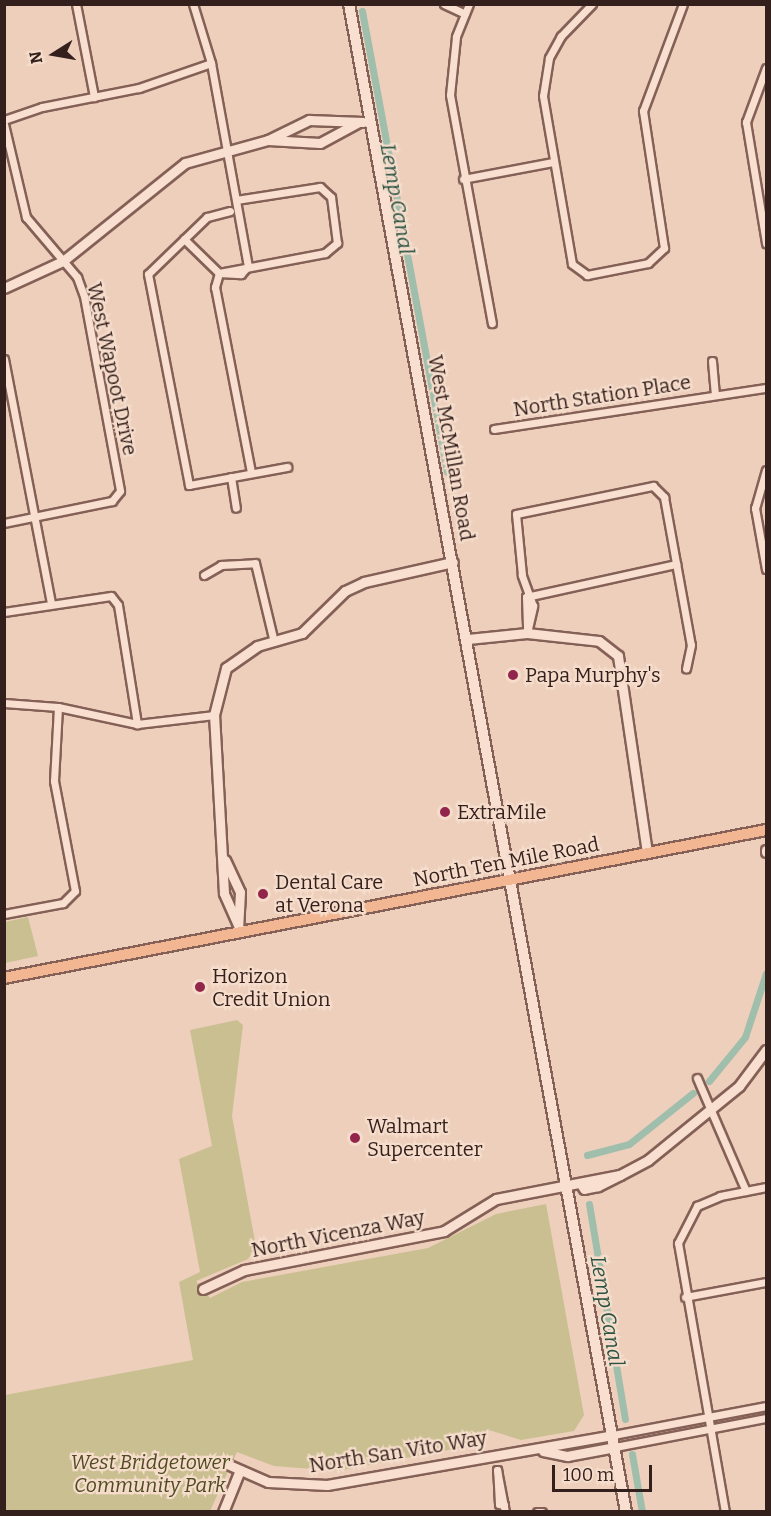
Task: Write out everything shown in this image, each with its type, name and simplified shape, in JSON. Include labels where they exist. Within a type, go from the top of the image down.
[{"type":"main road","name":"West McMillan Road","points":[[349,4],[468,639],[626,1512]]},
{"type":"main road","name":"North Ten Mile Road","points":[[4,978],[238,929],[766,830]]},
{"type":"street","points":[[76,4],[94,97]]},
{"type":"street","points":[[193,4],[211,63],[248,266]]},
{"type":"street","points":[[444,4],[465,14]]},
{"type":"street","points":[[469,4],[456,37],[450,95],[463,179],[492,323]]},
{"type":"street","points":[[592,4],[561,36],[547,67],[543,96],[553,162],[577,273],[648,263],[661,254],[665,240],[642,111],[683,4]]},
{"type":"street","points":[[4,122],[94,97],[139,88],[211,63]]},
{"type":"street","points":[[766,68],[746,122],[766,243]]},
{"type":"street","points":[[4,288],[63,261],[165,176],[226,148],[268,140],[316,119],[359,122],[371,120]]},
{"type":"street","name":"West Wapoot Drive","points":[[4,122],[26,217],[63,261],[84,296],[118,496],[35,517]]},
{"type":"street","points":[[268,140],[312,145],[359,122]]},
{"type":"street","points":[[463,179],[553,162]]},
{"type":"street","points":[[219,273],[332,250],[338,235],[326,190],[314,186],[236,200]]},
{"type":"street","points":[[230,211],[207,217],[148,274],[189,485],[287,467]]},
{"type":"street","points":[[184,239],[219,273]]},
{"type":"street","points":[[219,273],[215,287],[250,474]]},
{"type":"street","points":[[4,359],[51,603]]},
{"type":"street","name":"North Station Place","points":[[712,361],[715,395]]},
{"type":"street","name":"North Station Place","points":[[494,429],[766,388]]},
{"type":"street","points":[[766,470],[755,508],[766,568]]},
{"type":"street","points":[[231,477],[236,508]]},
{"type":"street","points":[[527,633],[526,597],[513,526],[516,514],[648,486],[659,489],[676,564],[691,645],[686,668]]},
{"type":"street","points":[[4,523],[35,517]]},
{"type":"street","points":[[238,929],[224,893],[225,860],[214,715],[226,668],[243,652],[302,633],[345,591],[364,582],[453,562]]},
{"type":"street","points":[[204,575],[221,565],[255,563],[274,642]]},
{"type":"street","points":[[526,597],[676,564]]},
{"type":"street","points":[[4,612],[51,603],[111,596],[118,605],[137,724]]},
{"type":"street","points":[[468,639],[527,633],[608,646],[620,665],[647,853]]},
{"type":"street","points":[[4,703],[58,706],[137,724],[214,715]]},
{"type":"street","points":[[4,914],[72,897],[75,886],[52,757],[58,706]]},
{"type":"street","points":[[225,860],[240,892],[238,929]]},
{"type":"street","name":"North Vicenza Way","points":[[203,1289],[244,1270],[423,1237],[463,1221],[496,1199],[581,1184],[584,1189],[598,1186],[648,1160],[711,1109],[739,1086],[766,1050]]},
{"type":"street","points":[[697,1078],[746,1191]]},
{"type":"street","points":[[725,1512],[678,1259],[681,1228],[711,1198],[766,1187]]},
{"type":"street","points":[[685,1297],[766,1282]]},
{"type":"street","points":[[613,1435],[766,1406]]},
{"type":"street","points":[[615,1447],[766,1418]]},
{"type":"street","name":"North San Vito Way","points":[[227,1464],[268,1482],[327,1485],[494,1455],[541,1450],[613,1435]]},
{"type":"street","name":"North San Vito Way","points":[[541,1450],[567,1456],[615,1447]]},
{"type":"street","points":[[494,1455],[504,1508]]},
{"type":"street","points":[[223,1512],[240,1470]]},
{"type":"street","points":[[537,1512],[542,1512]]},
{"type":"green space","points":[[28,917],[38,956],[5,963],[5,922]]},
{"type":"green space","name":"West Bridgetower Community Park","points":[[237,1020],[243,1025],[232,1116],[256,1247],[248,1259],[196,1281],[210,1298],[242,1282],[428,1248],[496,1214],[546,1204],[584,1415],[574,1431],[521,1440],[489,1430],[464,1447],[338,1471],[274,1466],[237,1452],[210,1511],[5,1512],[5,1395],[193,1360],[179,1282],[200,1272],[179,1159],[212,1146],[190,1030]]},
{"type":"waterway","name":"Lemp Canal","points":[[362,11],[432,388]]},
{"type":"waterway","name":"Lemp Canal","points":[[433,394],[447,472]]},
{"type":"waterway","points":[[709,1081],[745,1037],[766,973]]},
{"type":"waterway","points":[[587,1155],[629,1144],[693,1093]]},
{"type":"waterway","name":"Lemp Canal","points":[[589,1204],[625,1419]]},
{"type":"waterway","name":"Lemp Canal","points":[[632,1454],[642,1512]]},
{"type":"place","name":"Papa Murphy's","points":[[513,675]]},
{"type":"place","name":"ExtraMile","points":[[445,812]]},
{"type":"place","name":"Dental Care at Verona","points":[[263,894]]},
{"type":"place","name":"Horizon Credit Union","points":[[200,987]]},
{"type":"place","name":"Walmart Supercenter","points":[[355,1138]]}]
